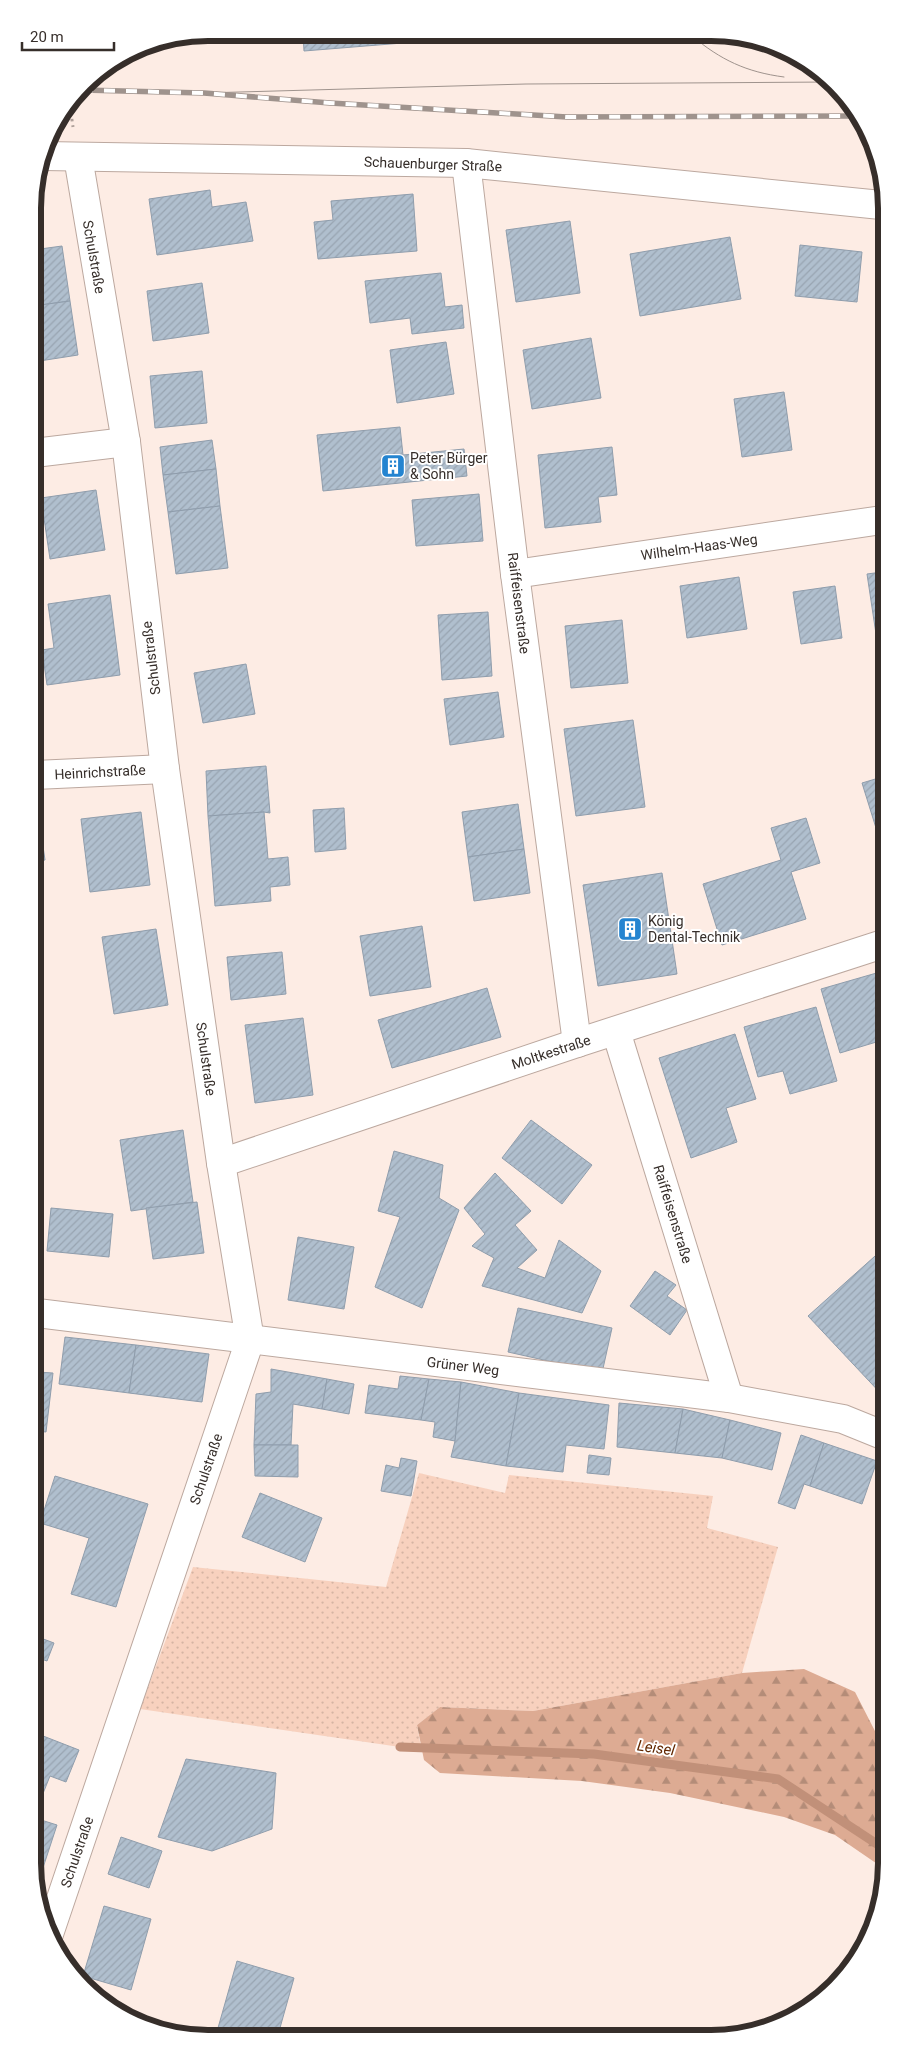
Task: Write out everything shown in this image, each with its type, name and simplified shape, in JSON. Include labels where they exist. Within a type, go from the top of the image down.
[{"type":"street","name":"Schauenburger Straße","points":[[50,156],[466,163],[878,205]]},
{"type":"street","name":"Schulstraße","points":[[53,1923],[250,1340],[221,1163],[165,769],[126,442],[78,157]]},
{"type":"street","name":"Raiffeisenstraße","points":[[466,163],[516,574],[577,1043]]},
{"type":"street","points":[[42,452],[126,442]]},
{"type":"street","name":"Wilhelm-Haas-Weg","points":[[516,574],[878,521]]},
{"type":"street","name":"Heinrichstraße","points":[[42,775],[165,769]]},
{"type":"street","name":"Moltkestraße","points":[[221,1163],[577,1043],[878,946]]},
{"type":"street","name":"Raiffeisenstraße","points":[[616,1031],[729,1398]]},
{"type":"street","name":"Grüner Weg","points":[[41,1313],[729,1398],[843,1419],[877,1433]]},
{"type":"shaded area","points":[[419,1473],[505,1493],[509,1475],[713,1496],[707,1528],[778,1547],[742,1673],[533,1711],[440,1707],[417,1725],[421,1748],[400,1747],[140,1709],[193,1567],[386,1587]]},
{"type":"green space","points":[[804,1669],[855,1692],[877,1735],[877,1864],[835,1835],[784,1817],[670,1793],[582,1781],[440,1773],[424,1760],[417,1725],[440,1707],[533,1711],[742,1673]]},
{"type":"building","points":[[303,42],[421,42],[304,51]]},
{"type":"building","points":[[210,190],[212,207],[246,202],[253,241],[157,255],[149,199]]},
{"type":"building","points":[[413,194],[417,251],[318,259],[314,222],[333,220],[331,201]]},
{"type":"building","points":[[570,221],[580,293],[516,302],[506,230]]},
{"type":"building","points":[[730,237],[741,299],[640,316],[630,254]]},
{"type":"building","points":[[800,245],[862,252],[857,302],[795,296]]},
{"type":"building","points":[[62,246],[70,301],[42,305],[42,249]]},
{"type":"building","points":[[441,273],[445,307],[462,305],[464,328],[412,334],[410,318],[370,323],[365,281]]},
{"type":"building","points":[[202,283],[209,333],[153,341],[147,291]]},
{"type":"building","points":[[70,301],[78,355],[42,361],[42,305]]},
{"type":"building","points":[[591,338],[601,398],[532,409],[523,350]]},
{"type":"building","points":[[446,342],[454,394],[397,403],[390,350]]},
{"type":"building","points":[[202,371],[207,423],[155,428],[150,376]]},
{"type":"building","points":[[784,392],[792,450],[742,457],[734,399]]},
{"type":"building","name":"Peter Bürger & Sohn","points":[[400,427],[403,455],[464,449],[467,476],[323,491],[317,435]]},
{"type":"building","points":[[212,440],[216,469],[163,475],[160,447]]},
{"type":"building","points":[[612,447],[617,495],[598,497],[601,522],[545,528],[538,455]]},
{"type":"building","points":[[216,469],[220,506],[168,512],[163,475]]},
{"type":"building","points":[[96,490],[105,550],[50,559],[42,498]]},
{"type":"building","points":[[479,494],[483,541],[416,546],[412,500]]},
{"type":"building","points":[[220,506],[228,568],[176,574],[168,512]]},
{"type":"building","points":[[878,573],[878,634],[876,634],[867,574]]},
{"type":"building","points":[[739,577],[747,629],[687,638],[680,586]]},
{"type":"building","points":[[835,586],[842,638],[801,644],[793,592]]},
{"type":"building","points":[[110,595],[120,675],[47,685],[42,650],[54,648],[48,604]]},
{"type":"building","points":[[488,612],[492,676],[442,680],[438,615]]},
{"type":"building","points":[[622,620],[628,683],[571,688],[565,626]]},
{"type":"building","points":[[246,664],[255,714],[203,723],[194,673]]},
{"type":"building","points":[[498,692],[504,737],[450,745],[444,699]]},
{"type":"building","points":[[633,720],[645,807],[576,816],[564,729]]},
{"type":"building","points":[[266,766],[270,813],[208,816],[206,771]]},
{"type":"building","points":[[878,778],[878,828],[876,828],[862,783]]},
{"type":"building","points":[[518,804],[524,849],[468,857],[462,812]]},
{"type":"building","points":[[344,808],[346,849],[315,852],[313,810]]},
{"type":"building","points":[[141,812],[150,885],[90,892],[81,819]]},
{"type":"building","points":[[264,812],[268,859],[288,857],[290,885],[270,887],[271,901],[215,906],[208,816]]},
{"type":"building","points":[[806,818],[820,863],[791,872],[806,919],[722,945],[703,884],[781,860],[771,828]]},
{"type":"building","points":[[42,837],[45,860],[42,861]]},
{"type":"building","points":[[524,849],[530,893],[474,901],[468,857]]},
{"type":"building","name":"König Dental-Technik","points":[[662,873],[677,974],[598,986],[583,885]]},
{"type":"building","points":[[422,926],[431,987],[370,996],[360,936]]},
{"type":"building","points":[[156,929],[168,1005],[114,1014],[102,937]]},
{"type":"building","points":[[282,952],[286,994],[231,1000],[227,957]]},
{"type":"building","points":[[878,973],[877,1042],[840,1053],[821,989]]},
{"type":"building","points":[[487,988],[501,1037],[392,1068],[378,1020]]},
{"type":"building","points":[[816,1007],[837,1081],[790,1094],[783,1071],[758,1077],[744,1027]]},
{"type":"building","points":[[303,1018],[313,1095],[255,1103],[245,1025]]},
{"type":"building","points":[[735,1034],[756,1099],[726,1108],[737,1142],[691,1158],[659,1058]]},
{"type":"building","points":[[531,1120],[592,1165],[562,1204],[502,1158]]},
{"type":"building","points":[[183,1130],[193,1202],[131,1211],[120,1140]]},
{"type":"building","points":[[394,1151],[443,1165],[439,1198],[459,1210],[422,1308],[375,1287],[400,1217],[378,1211]]},
{"type":"building","points":[[495,1173],[531,1211],[515,1225],[537,1250],[517,1268],[545,1278],[559,1240],[601,1271],[582,1313],[482,1286],[494,1258],[472,1246],[485,1234],[464,1208]]},
{"type":"building","points":[[197,1202],[204,1253],[153,1259],[146,1208]]},
{"type":"building","points":[[51,1208],[113,1214],[109,1257],[47,1251]]},
{"type":"building","points":[[298,1237],[354,1247],[344,1309],[288,1300]]},
{"type":"building","points":[[877,1254],[877,1390],[808,1316]]},
{"type":"building","points":[[655,1271],[676,1285],[667,1296],[687,1310],[670,1335],[630,1306]]},
{"type":"building","points":[[518,1308],[612,1328],[602,1373],[508,1352]]},
{"type":"building","points":[[65,1337],[136,1345],[129,1393],[59,1384]]},
{"type":"building","points":[[136,1345],[209,1354],[202,1402],[129,1393]]},
{"type":"building","points":[[271,1369],[327,1379],[322,1409],[293,1404],[291,1445],[254,1445],[256,1394],[271,1392]]},
{"type":"building","points":[[41,1372],[53,1373],[46,1432],[41,1431]]},
{"type":"building","points":[[400,1376],[429,1379],[421,1420],[365,1413],[369,1385],[398,1389]]},
{"type":"building","points":[[327,1379],[354,1384],[349,1414],[322,1409]]},
{"type":"building","points":[[429,1379],[461,1382],[455,1441],[433,1437],[435,1422],[421,1420]]},
{"type":"building","points":[[461,1382],[519,1393],[506,1466],[451,1457],[455,1441]]},
{"type":"building","points":[[519,1393],[609,1405],[604,1449],[566,1445],[563,1472],[506,1466]]},
{"type":"building","points":[[619,1403],[683,1409],[675,1453],[617,1447]]},
{"type":"building","points":[[683,1409],[730,1420],[722,1458],[675,1453]]},
{"type":"building","points":[[730,1420],[781,1433],[772,1470],[722,1458]]},
{"type":"building","points":[[801,1435],[824,1443],[810,1486],[804,1484],[795,1509],[778,1503]]},
{"type":"building","points":[[824,1443],[877,1461],[862,1504],[810,1486]]},
{"type":"building","points":[[254,1445],[298,1445],[298,1477],[255,1476]]},
{"type":"building","points":[[589,1455],[611,1458],[609,1475],[587,1473]]},
{"type":"building","points":[[401,1458],[417,1461],[411,1496],[381,1491],[386,1465],[399,1468]]},
{"type":"building","points":[[55,1476],[148,1504],[116,1607],[71,1594],[89,1538],[41,1523]]},
{"type":"building","points":[[260,1493],[322,1518],[305,1562],[242,1537]]},
{"type":"building","points":[[41,1638],[54,1643],[47,1661],[41,1659]]},
{"type":"building","points":[[41,1735],[79,1750],[66,1782],[50,1776],[41,1798]]},
{"type":"building","points":[[186,1759],[276,1773],[272,1829],[212,1851],[158,1837]]},
{"type":"building","points":[[41,1820],[57,1825],[42,1871]]},
{"type":"building","points":[[121,1837],[162,1851],[149,1888],[108,1874]]},
{"type":"building","points":[[104,1906],[151,1919],[131,1990],[87,1977],[84,1973]]},
{"type":"building","points":[[237,1961],[294,1978],[279,2030],[217,2030]]},
{"type":"waterway","name":"Leisel","points":[[400,1747],[594,1754],[778,1779],[877,1844]]},
{"type":"tram line","points":[[699,41],[713,52],[735,64],[758,72],[784,77]]},
{"type":"tram line","points":[[204,93],[526,84],[819,82]]},
{"type":"railway","points":[[90,90],[204,93],[330,103],[567,117],[849,116]]},
{"type":"place","name":"Peter Bürger & Sohn","points":[[393,466]]},
{"type":"place","name":"König Dental-Technik","points":[[630,929]]}]
